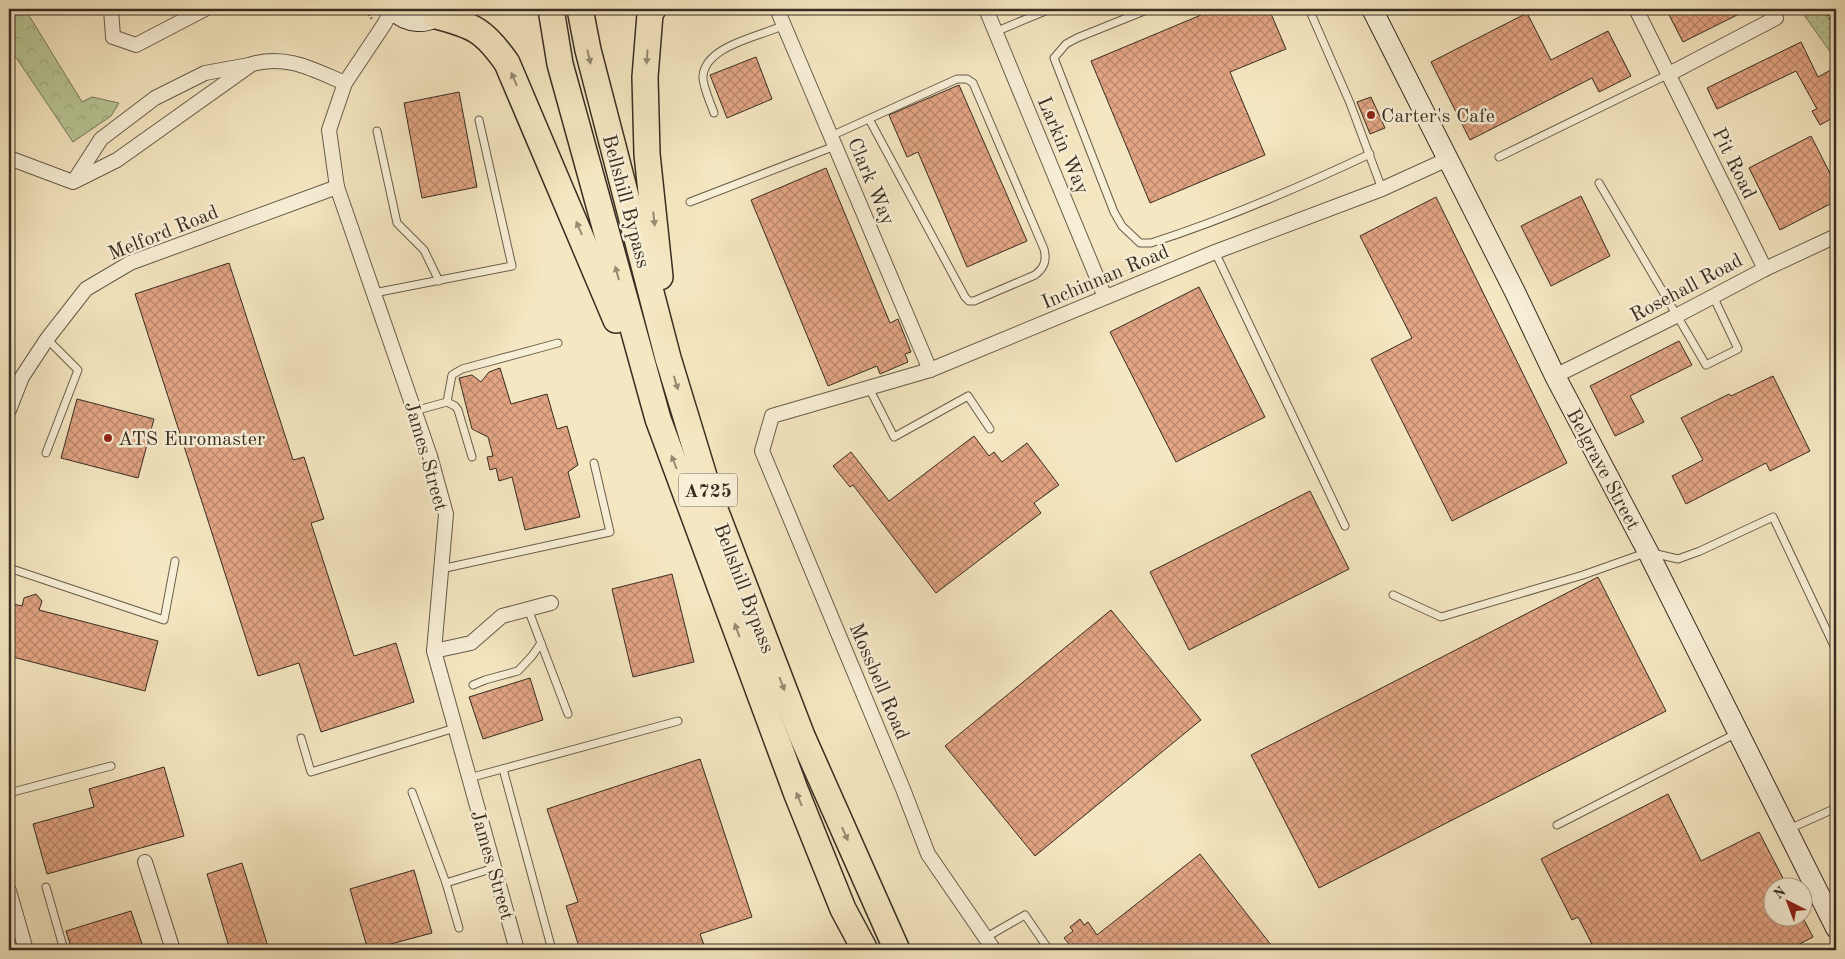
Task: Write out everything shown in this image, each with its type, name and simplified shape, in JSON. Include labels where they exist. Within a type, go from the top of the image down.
[{"type":"highway","name":"Bellshill Bypass","points":[[551,9],[560,64],[658,419],[796,792],[843,909],[865,950]]},
{"type":"highway","name":"Bellshill Bypass","points":[[580,9],[588,50],[668,358],[718,517],[802,736],[897,950]]},
{"type":"highway","points":[[653,9],[650,14],[645,77],[647,154],[668,358]]},
{"type":"highway","points":[[439,12],[478,30],[493,43],[507,63],[658,419]]},
{"type":"highway","points":[[862,873],[912,950]]},
{"type":"highway","name":"A725","points":[[843,909],[859,950]]},
{"type":"street","points":[[111,9],[113,37],[136,45],[205,9]]},
{"type":"street","name":"James Street","points":[[439,12],[426,21],[410,21],[392,9],[385,23],[345,84],[329,130],[337,187],[430,456],[446,514],[434,651],[517,950]]},
{"type":"street","name":"Clark Way","points":[[777,9],[930,370]]},
{"type":"street","name":"Larkin Way","points":[[986,9],[1106,297]]},
{"type":"street","name":"Belgrave Street","points":[[1372,9],[1555,376],[1648,552],[1836,928]]},
{"type":"street","name":"Pit Road","points":[[1636,9],[1764,268]]},
{"type":"street","points":[[1669,74],[1776,18]]},
{"type":"street","points":[[73,182],[101,139],[155,98],[206,73],[266,60],[300,63],[345,84]]},
{"type":"street","points":[[9,158],[73,182],[117,160],[252,64]]},
{"type":"street","name":"Inchinnan Road","points":[[772,416],[930,370],[1215,252],[1382,189],[1448,159]]},
{"type":"street","name":"Melford Road","points":[[9,410],[22,377],[47,340],[86,289],[130,263],[337,187]]},
{"type":"street","name":"Rosehall Road","points":[[1555,376],[1676,316],[1764,268],[1836,236]]},
{"type":"street","name":"Mossbell Road","points":[[772,416],[762,451],[903,789],[928,854],[994,950]]},
{"type":"street","points":[[434,651],[471,643],[502,616],[551,603]]},
{"type":"street","points":[[145,862],[173,950]]},
{"type":"street","points":[[9,891],[26,950]]},
{"type":"lane","points":[[995,32],[1050,9]]},
{"type":"lane","points":[[1149,9],[1077,38],[1066,44],[1054,58],[1114,212],[1122,226],[1140,243],[1151,243],[1215,221],[1315,180],[1370,154]]},
{"type":"lane","points":[[1309,9],[1350,103],[1382,189]]},
{"type":"lane","points":[[714,113],[702,78],[706,63],[726,48],[784,25]]},
{"type":"lane","points":[[1499,157],[1669,74]]},
{"type":"lane","points":[[690,202],[833,141],[869,119],[957,80],[967,79],[973,83],[1044,249],[1046,259],[1041,270],[1034,275],[974,301],[969,301],[964,297],[869,119]]},
{"type":"lane","points":[[374,293],[512,266],[479,120]]},
{"type":"lane","points":[[377,131],[397,223],[424,250],[438,281]]},
{"type":"lane","points":[[1599,183],[1706,365],[1738,348],[1713,296]]},
{"type":"lane","points":[[1215,252],[1345,526]]},
{"type":"lane","points":[[46,453],[78,370],[47,340]]},
{"type":"lane","points":[[447,402],[452,375],[462,369],[558,343]]},
{"type":"lane","points":[[869,388],[894,437],[968,396],[990,429]]},
{"type":"lane","points":[[414,411],[447,402],[455,406],[458,410],[472,457]]},
{"type":"lane","points":[[441,569],[610,532],[594,463]]},
{"type":"lane","points":[[1393,594],[1441,617],[1582,575],[1648,552],[1678,559],[1700,551],[1773,517],[1836,650]]},
{"type":"lane","points":[[9,568],[164,620],[175,561]]},
{"type":"lane","points":[[528,609],[568,714]]},
{"type":"lane","points":[[473,685],[518,671],[541,643]]},
{"type":"lane","points":[[469,778],[678,721]]},
{"type":"lane","points":[[301,738],[311,772],[455,728]]},
{"type":"lane","points":[[1558,825],[1737,733]]},
{"type":"lane","points":[[9,793],[111,766]]},
{"type":"lane","points":[[503,769],[552,950]]},
{"type":"lane","points":[[412,792],[446,883],[459,928]]},
{"type":"lane","points":[[1786,830],[1836,808]]},
{"type":"lane","points":[[446,883],[494,868]]},
{"type":"lane","points":[[46,887],[64,950]]},
{"type":"lane","points":[[985,938],[1025,916],[1049,950]]},
{"type":"path","points":[[1824,9],[1836,30]]},
{"type":"green space","points":[[9,9],[25,9],[82,102],[92,97],[119,103],[111,116],[73,142],[9,47]]},
{"type":"green space","points":[[1800,9],[1836,9],[1836,60],[1802,12]]},
{"type":"building","points":[[1199,9],[1269,9],[1286,49],[1230,72],[1265,155],[1150,203],[1091,61],[1201,15]]},
{"type":"building","points":[[1666,9],[1749,9],[1683,42]]},
{"type":"building","points":[[1527,13],[1551,60],[1608,31],[1631,76],[1599,92],[1592,78],[1470,140],[1431,62]]},
{"type":"building","points":[[1801,42],[1818,77],[1836,67],[1836,116],[1820,125],[1812,111],[1817,109],[1796,71],[1717,109],[1707,88]]},
{"type":"building","points":[[756,57],[772,99],[727,118],[710,75]]},
{"type":"building","points":[[959,85],[1027,241],[967,267],[918,152],[907,157],[889,115]]},
{"type":"building","points":[[459,92],[477,187],[422,198],[404,103]]},
{"type":"building","name":"Carter's Cafe","points":[[1371,97],[1385,128],[1370,134],[1357,102]]},
{"type":"building","points":[[1811,136],[1836,185],[1836,201],[1780,230],[1749,168]]},
{"type":"building","points":[[826,168],[890,323],[898,319],[911,352],[905,354],[908,362],[880,374],[877,366],[828,386],[751,200]]},
{"type":"building","points":[[1581,196],[1610,256],[1551,286],[1521,226]]},
{"type":"building","points":[[1436,197],[1567,463],[1452,521],[1371,359],[1412,338],[1360,236]]},
{"type":"building","points":[[229,263],[293,460],[304,457],[324,519],[311,523],[354,656],[396,643],[414,702],[321,732],[299,663],[258,676],[135,294]]},
{"type":"building","points":[[1199,287],[1265,417],[1176,462],[1110,332]]},
{"type":"building","points":[[1679,341],[1692,365],[1630,396],[1644,422],[1615,436],[1590,386]]},
{"type":"building","points":[[500,368],[511,404],[547,394],[557,429],[567,426],[578,465],[568,472],[580,517],[525,530],[512,477],[499,481],[496,468],[490,470],[487,457],[493,456],[488,437],[472,429],[459,378],[472,375],[481,382],[489,372]]},
{"type":"building","points":[[1773,376],[1810,451],[1770,471],[1766,463],[1686,504],[1672,476],[1703,460],[1681,418],[1729,394],[1731,396]]},
{"type":"building","name":"ATS Euromaster","points":[[77,399],[154,419],[138,478],[61,458]]},
{"type":"building","points":[[974,436],[989,456],[994,452],[1002,462],[1027,443],[1059,485],[1034,503],[1041,513],[936,593],[853,485],[850,487],[833,466],[851,452],[889,501]]},
{"type":"building","points":[[1310,491],[1349,569],[1189,650],[1150,572]]},
{"type":"building","points":[[672,574],[694,662],[633,677],[612,589]]},
{"type":"building","points":[[1598,577],[1666,711],[1319,888],[1251,755]]},
{"type":"building","points":[[36,594],[42,601],[39,610],[158,641],[145,691],[9,656],[9,603],[22,606],[24,598]]},
{"type":"building","points":[[1111,610],[1201,720],[1035,856],[945,746]]},
{"type":"building","points":[[530,678],[543,720],[483,739],[469,697]]},
{"type":"building","points":[[700,759],[752,917],[700,934],[706,950],[580,950],[566,906],[578,902],[547,809]]},
{"type":"building","points":[[164,767],[184,836],[47,874],[33,824],[94,807],[89,789]]},
{"type":"building","points":[[1668,794],[1701,861],[1759,832],[1782,876],[1762,876],[1762,926],[1807,926],[1813,937],[1788,950],[1595,950],[1578,917],[1572,920],[1541,859]]},
{"type":"building","points":[[1200,854],[1275,950],[1074,950],[1064,938],[1073,931],[1070,927],[1080,919],[1084,925],[1088,922],[1097,935]]},
{"type":"building","points":[[242,863],[269,950],[230,950],[207,874]]},
{"type":"building","points":[[414,870],[432,933],[368,950],[350,889]]},
{"type":"building","points":[[131,911],[144,950],[72,950],[66,931]]},
{"type":"place","name":"Carter's Cafe","points":[[1371,115]]},
{"type":"place","name":"ATS Euromaster","points":[[108,438]]}]
